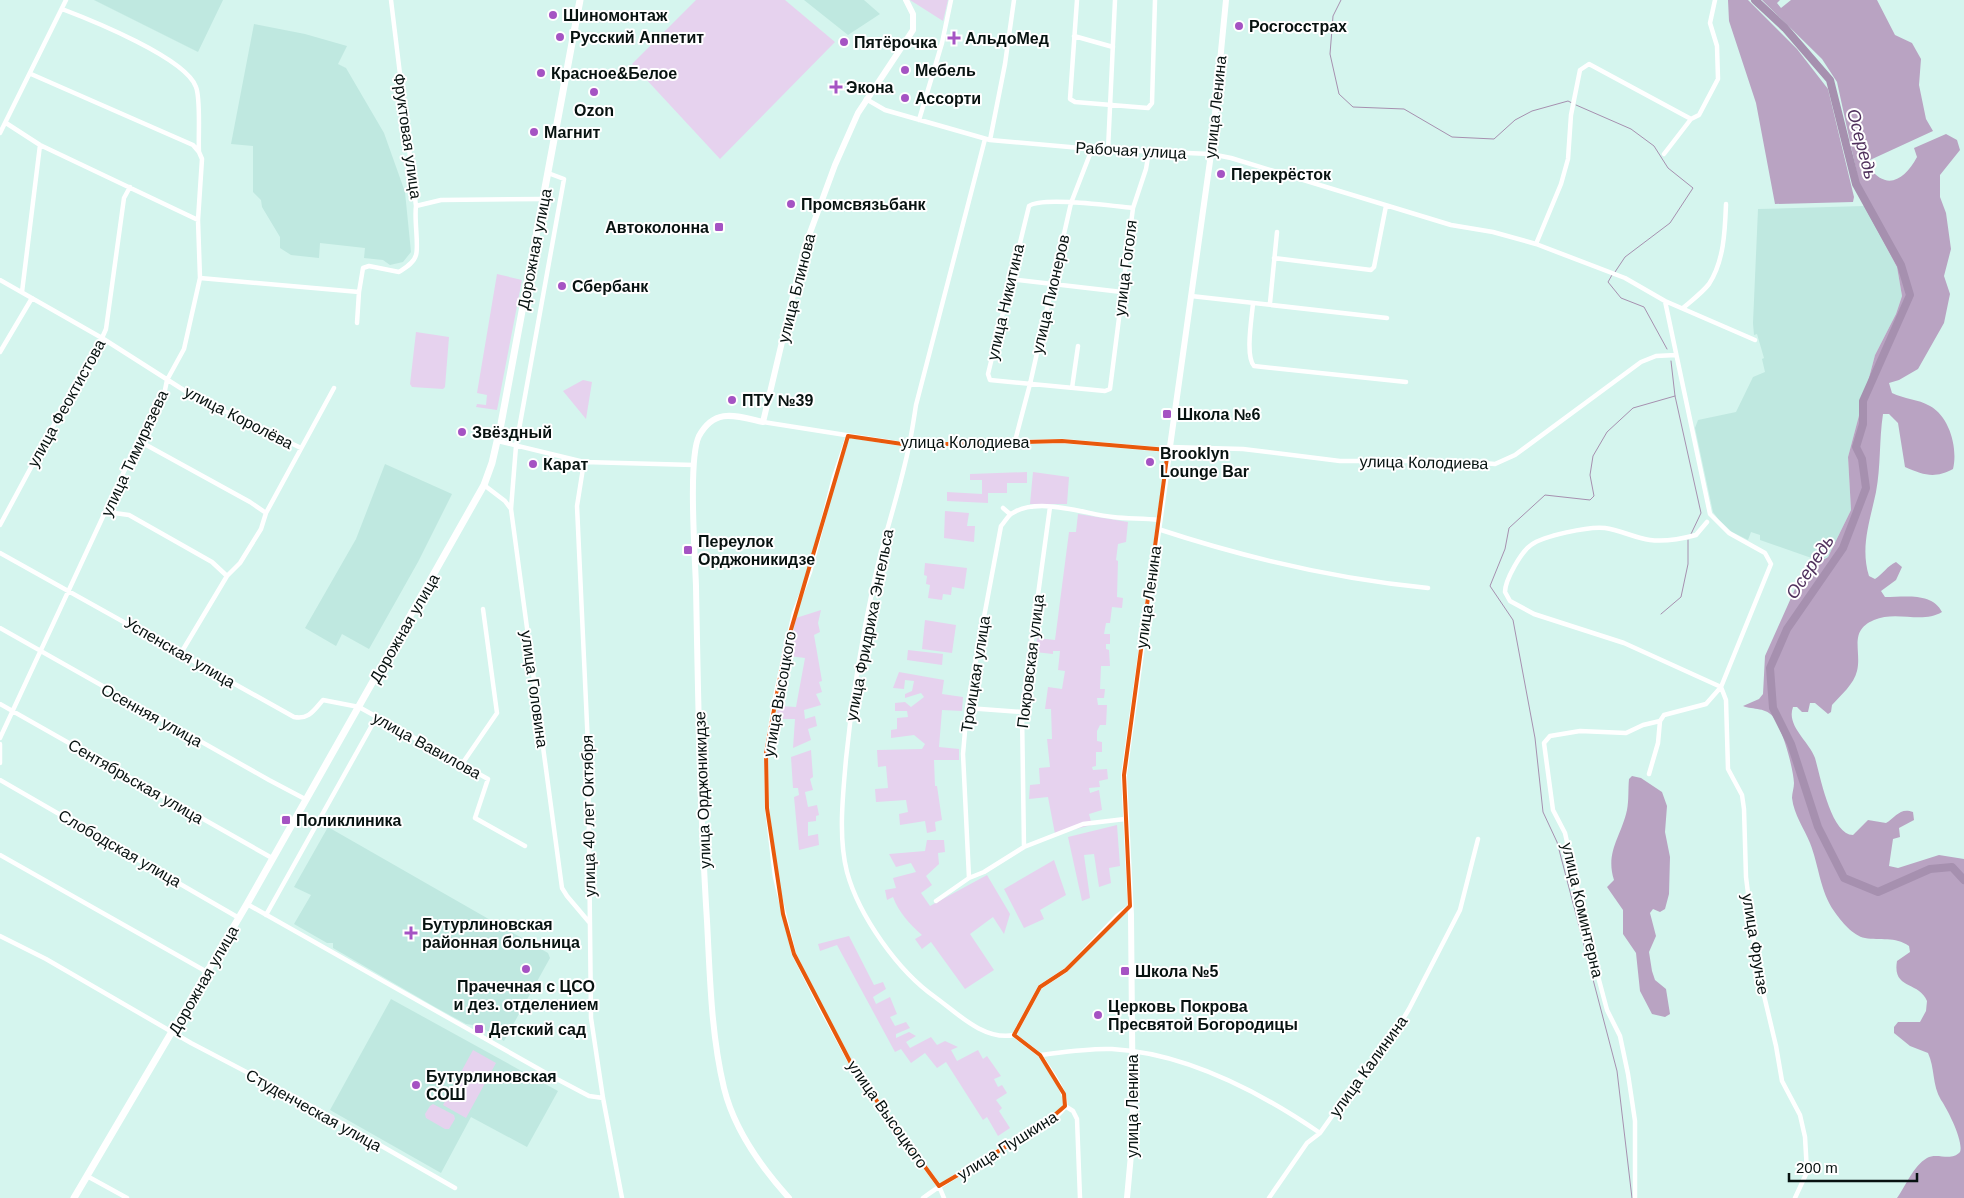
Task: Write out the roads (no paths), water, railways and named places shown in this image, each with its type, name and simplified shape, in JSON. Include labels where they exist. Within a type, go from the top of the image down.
[{"type":"main road","name":"Дорожная улица","points":[[74,1198],[239,918],[484,486],[498,441],[580,0]]},
{"type":"main road","name":"улица Блинова","points":[[763,422],[804,249],[849,131],[866,99],[913,30],[914,14],[906,0]]},
{"type":"main road","name":"улица Ленина","points":[[1127,1198],[1133,1146],[1130,906],[1125,819],[1125,764],[1211,154],[1226,0]]},
{"type":"main road","name":"улица Орджоникидзе","points":[[763,422],[727,415],[713,419],[699,436],[695,446],[697,658],[705,893],[718,1062],[736,1122],[771,1177],[789,1198]]},
{"type":"street","points":[[0,133],[31,74],[66,0]]},
{"type":"street","name":"Фруктовая улица","points":[[391,0],[416,206],[441,200],[544,199]]},
{"type":"street","points":[[919,120],[942,43],[951,0]]},
{"type":"street","name":"улица Фридриха Энгельса","points":[[1014,0],[1004,73],[916,405],[909,445],[875,577],[852,702],[844,784],[843,848],[847,872],[860,904],[879,936],[919,984],[981,1030],[1005,1036],[1014,1035]]},
{"type":"street","points":[[1077,0],[1070,99],[1075,102],[1148,108],[1152,103],[1155,0]]},
{"type":"street","points":[[1108,150],[1115,0]]},
{"type":"street","points":[[1664,154],[1691,119],[1699,115],[1718,79],[1717,46],[1710,23],[1715,0]]},
{"type":"street","name":"улица Тимирязева","points":[[0,738],[165,390],[167,380],[184,349],[200,278],[198,220],[202,159],[199,152],[197,88],[192,79],[181,68],[100,23],[62,9]]},
{"type":"street","points":[[1074,36],[1113,47]]},
{"type":"street","points":[[1536,244],[1561,184],[1568,159],[1570,115],[1580,70],[1589,64],[1691,119]]},
{"type":"street","points":[[31,74],[193,145],[199,152]]},
{"type":"street","name":"Рабочая улица","points":[[866,99],[885,110],[988,139],[1092,149],[1211,154],[1231,158],[1451,225],[1493,232],[1536,244],[1625,278],[1665,301],[1755,340]]},
{"type":"street","points":[[6,123],[40,145],[198,220]]},
{"type":"street","points":[[22,292],[40,145]]},
{"type":"street","name":"улица Пионеров","points":[[1015,441],[1030,384],[1071,202],[1092,149]]},
{"type":"street","name":"улица Гоголя","points":[[1111,387],[1133,208],[1146,169],[1149,151]]},
{"type":"street","name":"улица Головина","points":[[548,173],[564,180],[516,446],[511,509],[562,888],[589,922]]},
{"type":"street","name":"улица Феоктистова","points":[[0,525],[106,329],[124,198],[130,187]]},
{"type":"street","name":"улица Никитина","points":[[1111,387],[1107,391],[992,381],[987,376],[1029,206],[1038,202],[1071,202],[1133,208]]},
{"type":"street","points":[[1683,308],[1708,285],[1714,274],[1723,243],[1726,204]]},
{"type":"street","points":[[357,323],[363,268],[369,266],[399,272],[409,266],[416,255],[414,221],[416,206]]},
{"type":"street","points":[[1274,258],[1371,270],[1374,267],[1386,206]]},
{"type":"street","points":[[1270,303],[1277,232]]},
{"type":"street","points":[[200,278],[359,292]]},
{"type":"street","points":[[1010,279],[1122,292]]},
{"type":"street","name":"улица Королёва","points":[[0,280],[102,338],[193,396],[301,448]]},
{"type":"street","points":[[1190,296],[1270,303],[1387,318]]},
{"type":"street","points":[[0,352],[32,298]]},
{"type":"street","points":[[1665,301],[1710,514],[1729,533],[1765,553],[1771,564],[1721,687],[1624,643],[1534,614],[1510,601],[1505,592],[1510,576],[1525,550],[1540,541],[1585,529],[1604,528],[1649,540],[1664,541],[1696,535],[1707,522]]},
{"type":"street","points":[[1253,303],[1250,351],[1251,363],[1254,366],[1406,382]]},
{"type":"street","points":[[1072,388],[1078,346]]},
{"type":"street","name":"улица Колодиева","points":[[763,422],[909,445],[1015,441],[1077,442],[1169,448],[1243,449],[1340,461],[1421,461],[1454,466],[1470,462],[1495,464],[1515,455],[1530,445],[1640,362],[1656,356],[1676,355]]},
{"type":"street","points":[[181,653],[227,576],[240,563],[261,529],[266,514],[334,388]]},
{"type":"street","name":"улица Высоцкого","points":[[848,436],[834,477],[810,572],[794,613],[776,692],[766,753],[767,808],[775,877],[794,954],[816,999],[855,1071],[939,1186],[944,1198]]},
{"type":"street","points":[[140,441],[250,502],[266,514]]},
{"type":"street","points":[[498,441],[584,462],[694,465]]},
{"type":"street","name":"улица 40 лет Октября","points":[[584,462],[578,506],[588,746],[591,1018],[603,1098],[622,1198]]},
{"type":"street","points":[[484,486],[505,501],[511,509]]},
{"type":"street","points":[[1003,508],[1010,514],[1038,507],[1050,507],[1114,518],[1136,517],[1159,520]]},
{"type":"street","name":"Покровская улица","points":[[1024,847],[1022,712],[1050,507]]},
{"type":"street","points":[[107,512],[129,516],[212,562],[227,576]]},
{"type":"street","name":"Троицкая улица","points":[[969,878],[963,754],[967,708],[1002,526],[1010,514]]},
{"type":"street","points":[[1158,529],[1274,564],[1390,584],[1428,588]]},
{"type":"street","name":"Успенская улица","points":[[0,553],[70,590],[294,717],[303,719],[310,715],[323,700],[359,707]]},
{"type":"street","points":[[462,764],[497,713],[483,609]]},
{"type":"street","name":"Осенняя улица","points":[[0,628],[306,799]]},
{"type":"street","name":"улица Коминтерна","points":[[1635,1198],[1635,1121],[1628,1074],[1620,1036],[1607,1010],[1565,833],[1553,810],[1544,743],[1550,736],[1580,731],[1626,733],[1643,725],[1660,721],[1670,712],[1706,704],[1721,687]]},
{"type":"street","name":"улица Фрунзе","points":[[1721,687],[1726,700],[1728,769],[1742,795],[1744,809],[1746,877],[1756,966],[1776,1046],[1782,1082],[1800,1115],[1805,1137],[1807,1172],[1796,1198]]},
{"type":"street","name":"Сентябрьская улица","points":[[0,704],[272,858]]},
{"type":"street","name":"улица Вавилова","points":[[359,707],[488,779],[475,818],[525,846]]},
{"type":"street","points":[[967,708],[1022,712]]},
{"type":"street","points":[[266,915],[376,718]]},
{"type":"street","points":[[1649,774],[1658,743],[1660,721]]},
{"type":"street","points":[[0,744],[0,763]]},
{"type":"street","name":"Слободская улица","points":[[0,780],[239,918]]},
{"type":"street","points":[[936,901],[969,878],[984,872],[1024,847],[1083,824],[1125,819]]},
{"type":"street","name":"улица Калинина","points":[[1269,1198],[1307,1144],[1320,1133],[1352,1088],[1392,1040],[1460,910],[1478,839]]},
{"type":"street","points":[[0,856],[207,972]]},
{"type":"street","points":[[247,904],[589,1096],[603,1098]]},
{"type":"street","points":[[1130,906],[1117,916],[1066,970],[1040,987],[1014,1035],[1040,1055],[1069,1050],[1105,1048],[1158,1056],[1228,1080],[1285,1109],[1320,1133]]},
{"type":"street","name":"Студенческая улица","points":[[0,936],[46,959],[191,1043],[316,1108],[455,1188]]},
{"type":"street","name":"улица Пушкина","points":[[923,1198],[939,1186],[1060,1113],[1065,1106],[1064,1094],[1040,1055]]},
{"type":"street","points":[[1065,1106],[1073,1110],[1076,1119],[1080,1198]]},
{"type":"street","points":[[87,1176],[127,1198]]},
{"type":"waterway","points":[[1341,0],[1333,16],[1330,54],[1339,94],[1353,107],[1404,109],[1452,137],[1494,139],[1515,120],[1532,111],[1568,101],[1572,103]]},
{"type":"waterway","name":"Осередь","points":[[1755,0],[1785,28],[1830,80],[1856,184],[1901,265],[1910,295],[1863,401],[1863,424],[1856,447],[1862,459],[1866,488],[1843,548],[1787,629],[1770,668],[1773,708],[1791,744],[1818,827],[1844,878],[1878,892],[1930,869],[1952,867],[1964,880]]},
{"type":"waterway","points":[[1576,105],[1631,129],[1654,146],[1668,168],[1693,188],[1670,223],[1625,257],[1615,272]]},
{"type":"waterway","points":[[1612,275],[1608,282],[1621,298],[1644,307],[1667,349]]},
{"type":"waterway","points":[[1671,361],[1675,396],[1701,513],[1691,534]]},
{"type":"waterway","points":[[1632,1198],[1617,1071],[1557,842],[1543,812],[1535,738],[1513,620],[1490,586],[1505,549],[1509,528],[1545,495],[1590,500],[1594,496],[1590,475],[1593,456],[1607,432],[1633,408],[1675,396]]},
{"type":"waterway","points":[[1661,614],[1681,597],[1688,564],[1688,540]]},
{"type":"place","name":"Шиномонтаж","points":[[553,15]]},
{"type":"place","name":"Росгосстрах","points":[[1239,26]]},
{"type":"place","name":"Русский Аппетит","points":[[560,37]]},
{"type":"place","name":"АльдоМед","points":[[954,38]]},
{"type":"place","name":"Пятёрочка","points":[[844,42]]},
{"type":"place","name":"Мебель","points":[[905,70]]},
{"type":"place","name":"Красное&Белое","points":[[541,73]]},
{"type":"place","name":"Экона","points":[[836,87]]},
{"type":"place","name":"Ozon","points":[[594,92]]},
{"type":"place","name":"Ассорти","points":[[905,98]]},
{"type":"place","name":"Магнит","points":[[534,132]]},
{"type":"place","name":"Перекрёсток","points":[[1221,174]]},
{"type":"place","name":"Промсвязьбанк","points":[[791,204]]},
{"type":"place","name":"Автоколонна","points":[[719,227]]},
{"type":"place","name":"Сбербанк","points":[[562,286]]},
{"type":"place","name":"ПТУ №39","points":[[732,400]]},
{"type":"place","name":"Школа №6","points":[[1167,414]]},
{"type":"place","name":"Звёздный","points":[[462,432]]},
{"type":"place","name":"Brooklyn Lounge Bar","points":[[1150,462]]},
{"type":"place","name":"Карат","points":[[533,464]]},
{"type":"place","name":"Переулок Орджоникидзе","points":[[688,550]]},
{"type":"place","name":"Поликлиника","points":[[286,820]]},
{"type":"place","name":"Бутурлиновская районная больница","points":[[411,933]]},
{"type":"place","name":"Прачечная с ЦСО и дез. отделением","points":[[526,969]]},
{"type":"place","name":"Школа №5","points":[[1125,971]]},
{"type":"place","name":"Церковь Покрова Пресвятой Богородицы","points":[[1098,1015]]},
{"type":"place","name":"Детский сад","points":[[479,1029]]},
{"type":"place","name":"Бутурлиновская СОШ","points":[[416,1085]]}]
